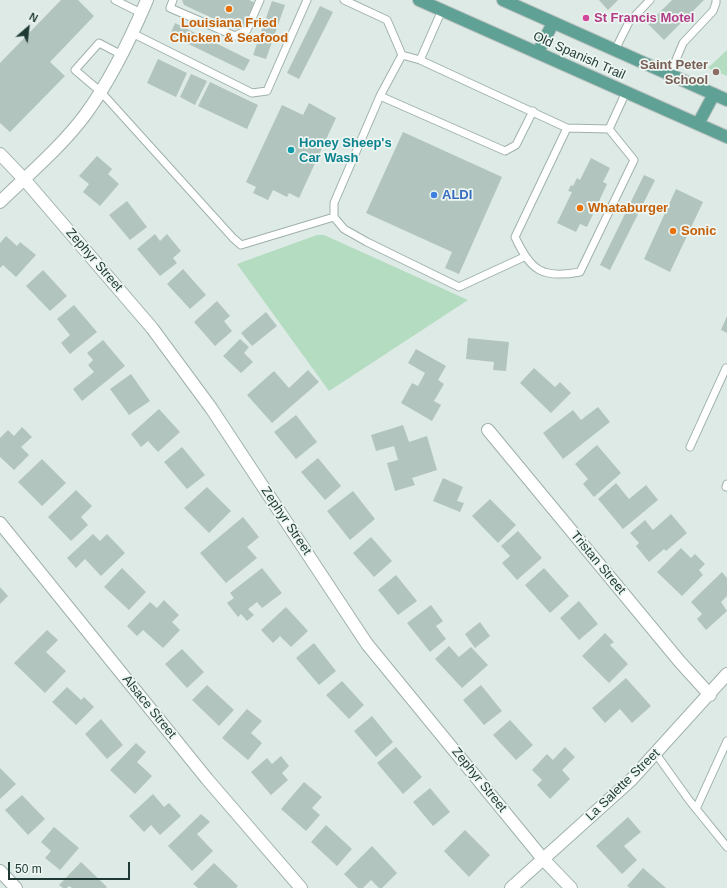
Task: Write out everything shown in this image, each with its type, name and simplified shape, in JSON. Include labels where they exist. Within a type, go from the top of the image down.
[{"type":"main road","name":"Old Spanish Trail","points":[[419,0],[444,5],[538,52],[727,137]]},
{"type":"main road","name":"Old Spanish Trail","points":[[503,0],[727,100]]},
{"type":"main road","points":[[538,52],[553,23]]},
{"type":"main road","points":[[698,124],[714,94]]},
{"type":"street","points":[[0,202],[65,138],[84,116],[101,92],[122,55],[147,0]]},
{"type":"street","name":"Zephyr Street","points":[[0,154],[24,179],[152,328],[211,408],[367,644],[544,859],[571,888]]},
{"type":"street","name":"Tristan Street","points":[[488,430],[680,662],[710,695]]},
{"type":"street","name":"Alsace Street","points":[[0,523],[207,779],[301,888]]},
{"type":"street","name":"La Salette Street","points":[[511,888],[631,780],[710,695],[727,674]]},
{"type":"street","points":[[0,871],[16,888]]},
{"type":"lane","points":[[115,0],[141,13]]},
{"type":"lane","points":[[173,0],[170,8],[235,36],[247,30],[260,0]]},
{"type":"lane","points":[[132,33],[252,93],[266,92],[305,0]]},
{"type":"lane","points":[[344,0],[387,20],[402,56]]},
{"type":"lane","points":[[615,50],[629,22],[650,0]]},
{"type":"lane","points":[[670,74],[683,43],[713,11],[716,0]]},
{"type":"lane","points":[[420,60],[444,5]]},
{"type":"lane","points":[[122,55],[99,43],[75,70],[101,92],[241,245],[334,217]]},
{"type":"lane","points":[[402,56],[420,60],[567,128],[608,129],[634,160],[580,272],[561,275],[543,273],[524,257],[515,237],[567,128]]},
{"type":"lane","points":[[402,56],[380,96],[334,203],[334,217],[344,229],[367,242],[460,287],[524,257]]},
{"type":"lane","points":[[608,129],[626,92]]},
{"type":"lane","points":[[380,96],[505,151],[516,145],[532,112]]},
{"type":"lane","points":[[690,447],[726,368],[727,369]]},
{"type":"lane","points":[[696,809],[727,741]]},
{"type":"lane","points":[[656,754],[696,809],[727,847]]},
{"type":"green space","points":[[727,50],[727,76],[708,68]]},
{"type":"green space","points":[[317,235],[324,235],[468,300],[329,391],[237,264]]},
{"type":"building","points":[[61,0],[78,0],[94,16],[50,62],[65,76],[10,132],[0,123],[0,63]]},
{"type":"building","points":[[182,0],[249,0],[255,3],[244,26],[236,29],[184,5]]},
{"type":"building","points":[[599,0],[618,0],[608,10]]},
{"type":"building","points":[[672,0],[704,0],[664,40],[648,24]]},
{"type":"building","points":[[272,1],[285,5],[266,59],[253,55]]},
{"type":"building","points":[[320,6],[333,12],[299,79],[287,73]]},
{"type":"building","points":[[175,23],[250,60],[244,71],[170,35]]},
{"type":"building","points":[[158,59],[187,73],[176,97],[147,83]]},
{"type":"building","points":[[191,74],[207,81],[195,105],[180,97]]},
{"type":"building","points":[[210,82],[258,105],[247,129],[198,106]]},
{"type":"building","name":"Honey Sheep's Car Wash","points":[[309,103],[336,118],[299,198],[289,193],[287,197],[273,190],[268,200],[253,193],[256,187],[246,182],[282,105],[303,115]]},
{"type":"building","name":"ALDI","points":[[403,132],[502,177],[459,274],[445,268],[452,252],[366,213]]},
{"type":"building","points":[[97,156],[112,169],[108,174],[119,184],[100,206],[83,192],[89,184],[79,176]]},
{"type":"building","name":"Whataburger","points":[[591,158],[610,168],[603,182],[607,184],[587,227],[580,224],[576,232],[557,223],[572,192],[568,191],[571,185],[573,186],[577,178],[580,180]]},
{"type":"building","points":[[644,175],[655,180],[610,270],[600,265]]},
{"type":"building","name":"Sonic","points":[[676,189],[703,202],[670,272],[644,259]]},
{"type":"building","points":[[127,201],[147,227],[130,240],[109,215]]},
{"type":"building","points":[[155,234],[160,241],[167,234],[181,251],[173,258],[177,263],[160,276],[137,249]]},
{"type":"building","points":[[6,236],[17,246],[20,242],[36,255],[16,277],[3,265],[0,268],[0,243]]},
{"type":"building","points":[[183,269],[206,295],[190,309],[167,284]]},
{"type":"building","points":[[43,270],[67,296],[50,311],[26,286]]},
{"type":"building","points":[[217,301],[230,316],[224,321],[232,331],[215,346],[194,322]]},
{"type":"building","points":[[74,305],[97,332],[70,354],[61,343],[70,335],[57,319]]},
{"type":"building","points":[[266,312],[277,326],[252,346],[241,333]]},
{"type":"building","points":[[727,316],[727,333],[721,330]]},
{"type":"building","points":[[468,338],[509,342],[506,371],[493,370],[494,362],[466,359]]},
{"type":"building","points":[[240,339],[249,347],[244,353],[253,362],[241,373],[223,356]]},
{"type":"building","points":[[103,340],[125,366],[82,401],[73,389],[94,372],[88,365],[93,360],[87,353]]},
{"type":"building","points":[[416,349],[446,366],[438,380],[444,384],[434,401],[441,405],[432,421],[401,403],[412,383],[418,386],[425,373],[408,363]]},
{"type":"building","points":[[534,368],[555,387],[560,382],[571,393],[551,413],[520,383]]},
{"type":"building","points":[[308,370],[319,382],[272,423],[247,395],[274,371],[289,388]]},
{"type":"building","points":[[131,374],[150,401],[129,415],[110,389]]},
{"type":"building","points":[[598,407],[610,422],[563,459],[543,433],[573,410],[581,420]]},
{"type":"building","points":[[159,409],[180,432],[158,452],[148,441],[141,447],[131,434]]},
{"type":"building","points":[[296,415],[317,442],[296,459],[274,432]]},
{"type":"building","points":[[403,425],[409,442],[427,436],[437,470],[412,478],[415,485],[395,491],[387,463],[398,460],[394,446],[376,451],[371,435]]},
{"type":"building","points":[[22,427],[32,437],[21,447],[29,455],[14,470],[0,457],[0,438],[8,430],[14,436]]},
{"type":"building","points":[[597,445],[621,473],[594,497],[583,484],[588,479],[575,464]]},
{"type":"building","points":[[182,447],[205,475],[187,489],[164,462]]},
{"type":"building","points":[[318,458],[341,486],[325,500],[301,472]]},
{"type":"building","points":[[42,459],[66,483],[42,506],[18,482]]},
{"type":"building","points":[[443,478],[463,487],[457,501],[464,503],[460,512],[433,501]]},
{"type":"building","points":[[616,483],[629,499],[646,485],[658,500],[623,529],[598,499]]},
{"type":"building","points":[[207,487],[231,511],[209,533],[184,508]]},
{"type":"building","points":[[76,490],[92,506],[81,517],[88,525],[71,541],[48,517]]},
{"type":"building","points":[[353,491],[375,519],[350,540],[327,511]]},
{"type":"building","points":[[490,499],[516,525],[498,543],[472,516]]},
{"type":"building","points":[[671,514],[687,533],[666,551],[664,549],[649,562],[636,546],[639,543],[630,533],[645,520],[653,530]]},
{"type":"building","points":[[243,517],[259,537],[247,547],[257,558],[226,583],[200,553]]},
{"type":"building","points":[[518,531],[542,558],[517,580],[502,563],[510,556],[501,546]]},
{"type":"building","points":[[93,534],[100,541],[107,534],[125,553],[101,576],[85,559],[76,568],[67,558]]},
{"type":"building","points":[[371,537],[392,561],[374,577],[353,553]]},
{"type":"building","points":[[681,548],[691,558],[695,554],[705,564],[699,570],[703,575],[682,596],[657,572]]},
{"type":"building","points":[[122,568],[146,592],[129,610],[104,587]]},
{"type":"building","points":[[262,568],[282,593],[262,608],[257,602],[248,609],[254,615],[247,621],[241,614],[238,617],[227,603],[234,598],[230,593]]},
{"type":"building","points":[[544,568],[569,596],[550,613],[525,585]]},
{"type":"building","points":[[722,572],[727,578],[727,596],[721,602],[727,611],[706,630],[697,619],[702,614],[691,602]]},
{"type":"building","points":[[396,575],[417,601],[398,615],[378,590]]},
{"type":"building","points":[[0,587],[8,596],[0,604]]},
{"type":"building","points":[[164,600],[179,615],[172,622],[180,630],[163,648],[143,630],[137,636],[127,626],[150,602],[157,608]]},
{"type":"building","points":[[579,601],[598,624],[579,640],[560,618]]},
{"type":"building","points":[[431,605],[443,621],[436,626],[446,639],[430,652],[407,623]]},
{"type":"building","points":[[286,607],[308,631],[291,647],[280,636],[273,643],[261,630]]},
{"type":"building","points":[[480,622],[490,636],[475,648],[465,634]]},
{"type":"building","points":[[47,630],[58,640],[46,652],[66,671],[45,693],[14,663]]},
{"type":"building","points":[[605,633],[614,642],[610,645],[628,664],[609,683],[582,656]]},
{"type":"building","points":[[314,643],[336,671],[319,685],[296,658]]},
{"type":"building","points":[[449,646],[459,657],[471,647],[488,665],[462,688],[435,659]]},
{"type":"building","points":[[182,649],[204,672],[187,688],[165,664]]},
{"type":"building","points":[[626,678],[651,706],[632,723],[620,709],[605,723],[592,708]]},
{"type":"building","points":[[342,681],[364,705],[349,719],[326,695]]},
{"type":"building","points":[[207,685],[234,710],[219,726],[192,700]]},
{"type":"building","points":[[481,685],[502,711],[484,725],[463,700]]},
{"type":"building","points":[[67,687],[81,700],[84,697],[94,707],[76,725],[52,702]]},
{"type":"building","points":[[247,709],[262,721],[251,733],[262,743],[248,760],[222,738]]},
{"type":"building","points":[[372,716],[393,742],[376,757],[354,731]]},
{"type":"building","points":[[101,719],[123,745],[107,759],[85,734]]},
{"type":"building","points":[[510,720],[533,745],[516,760],[493,735]]},
{"type":"building","points":[[136,743],[146,752],[137,762],[152,776],[135,794],[110,770]]},
{"type":"building","points":[[396,747],[422,777],[403,794],[377,763]]},
{"type":"building","points":[[565,747],[575,757],[562,770],[570,779],[550,799],[537,785],[542,780],[532,770],[547,754],[553,760]]},
{"type":"building","points":[[281,756],[289,766],[282,773],[288,780],[271,795],[251,772],[267,758],[272,764]]},
{"type":"building","points":[[0,768],[16,784],[0,799]]},
{"type":"building","points":[[304,782],[322,797],[312,808],[320,815],[306,831],[281,809]]},
{"type":"building","points":[[430,788],[450,812],[433,826],[413,802]]},
{"type":"building","points":[[153,794],[164,807],[169,803],[181,816],[160,835],[151,825],[144,832],[129,816]]},
{"type":"building","points":[[22,795],[45,819],[28,835],[5,810]]},
{"type":"building","points":[[201,814],[210,822],[197,834],[213,851],[192,871],[168,846]]},
{"type":"building","points":[[628,817],[641,832],[624,846],[637,860],[622,874],[596,846]]},
{"type":"building","points":[[326,825],[352,849],[337,866],[311,842]]},
{"type":"building","points":[[54,827],[79,848],[60,870],[45,858],[51,851],[41,842]]},
{"type":"building","points":[[465,830],[490,855],[469,877],[444,851]]},
{"type":"building","points":[[372,846],[397,873],[382,888],[379,888],[371,880],[363,888],[358,888],[344,874]]},
{"type":"building","points":[[81,862],[107,887],[106,888],[72,888],[69,886],[67,888],[63,888],[59,885]]},
{"type":"building","points":[[214,863],[238,886],[236,888],[198,888],[193,884]]},
{"type":"building","points":[[643,868],[666,888],[630,888],[627,886]]},
{"type":"place","name":"Louisiana Fried Chicken & Seafood","points":[[229,9]]},
{"type":"place","name":"St Francis Motel","points":[[586,18]]},
{"type":"place","name":"Saint Peter School","points":[[716,72]]},
{"type":"place","name":"Honey Sheep's Car Wash","points":[[291,150]]},
{"type":"place","name":"ALDI","points":[[434,195]]},
{"type":"place","name":"Whataburger","points":[[580,208]]},
{"type":"place","name":"Sonic","points":[[673,231]]}]
